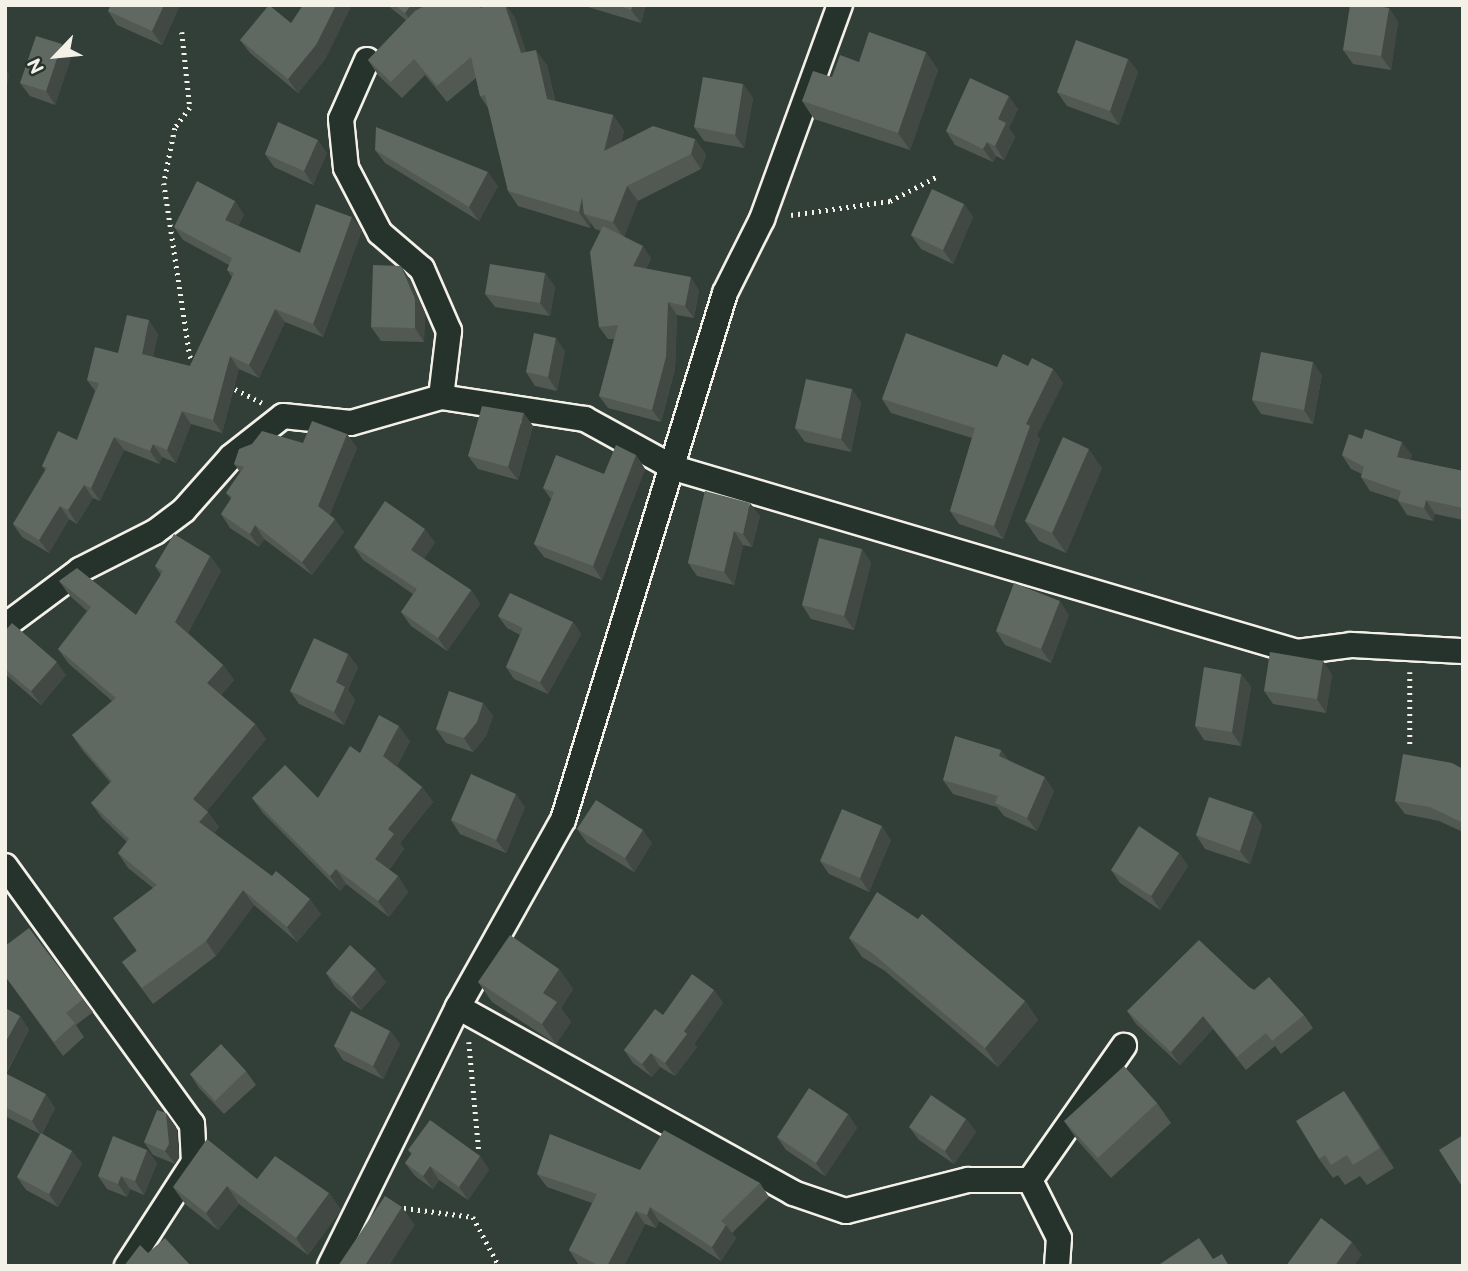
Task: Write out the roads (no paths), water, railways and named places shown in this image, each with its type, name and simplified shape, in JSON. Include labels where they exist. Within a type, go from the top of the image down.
[{"type":"street","points":[[330,1266],[458,1007],[563,820],[609,661],[674,468],[725,293],[762,219],[840,5]]},
{"type":"street","points":[[367,60],[341,120],[346,169],[380,233],[422,270],[449,331],[441,397]]},
{"type":"street","points":[[5,626],[80,570],[155,532],[184,510],[231,457],[283,416],[351,423],[441,397],[585,419],[674,468],[1297,652],[1352,645],[1463,651]]},
{"type":"street","points":[[5,866],[192,1124],[194,1162],[127,1266]]},
{"type":"street","points":[[458,1007],[793,1193],[846,1211],[968,1180],[1030,1180]]},
{"type":"street","points":[[1030,1180],[1124,1046]]},
{"type":"street","points":[[1030,1180],[1059,1238],[1057,1266]]}]
